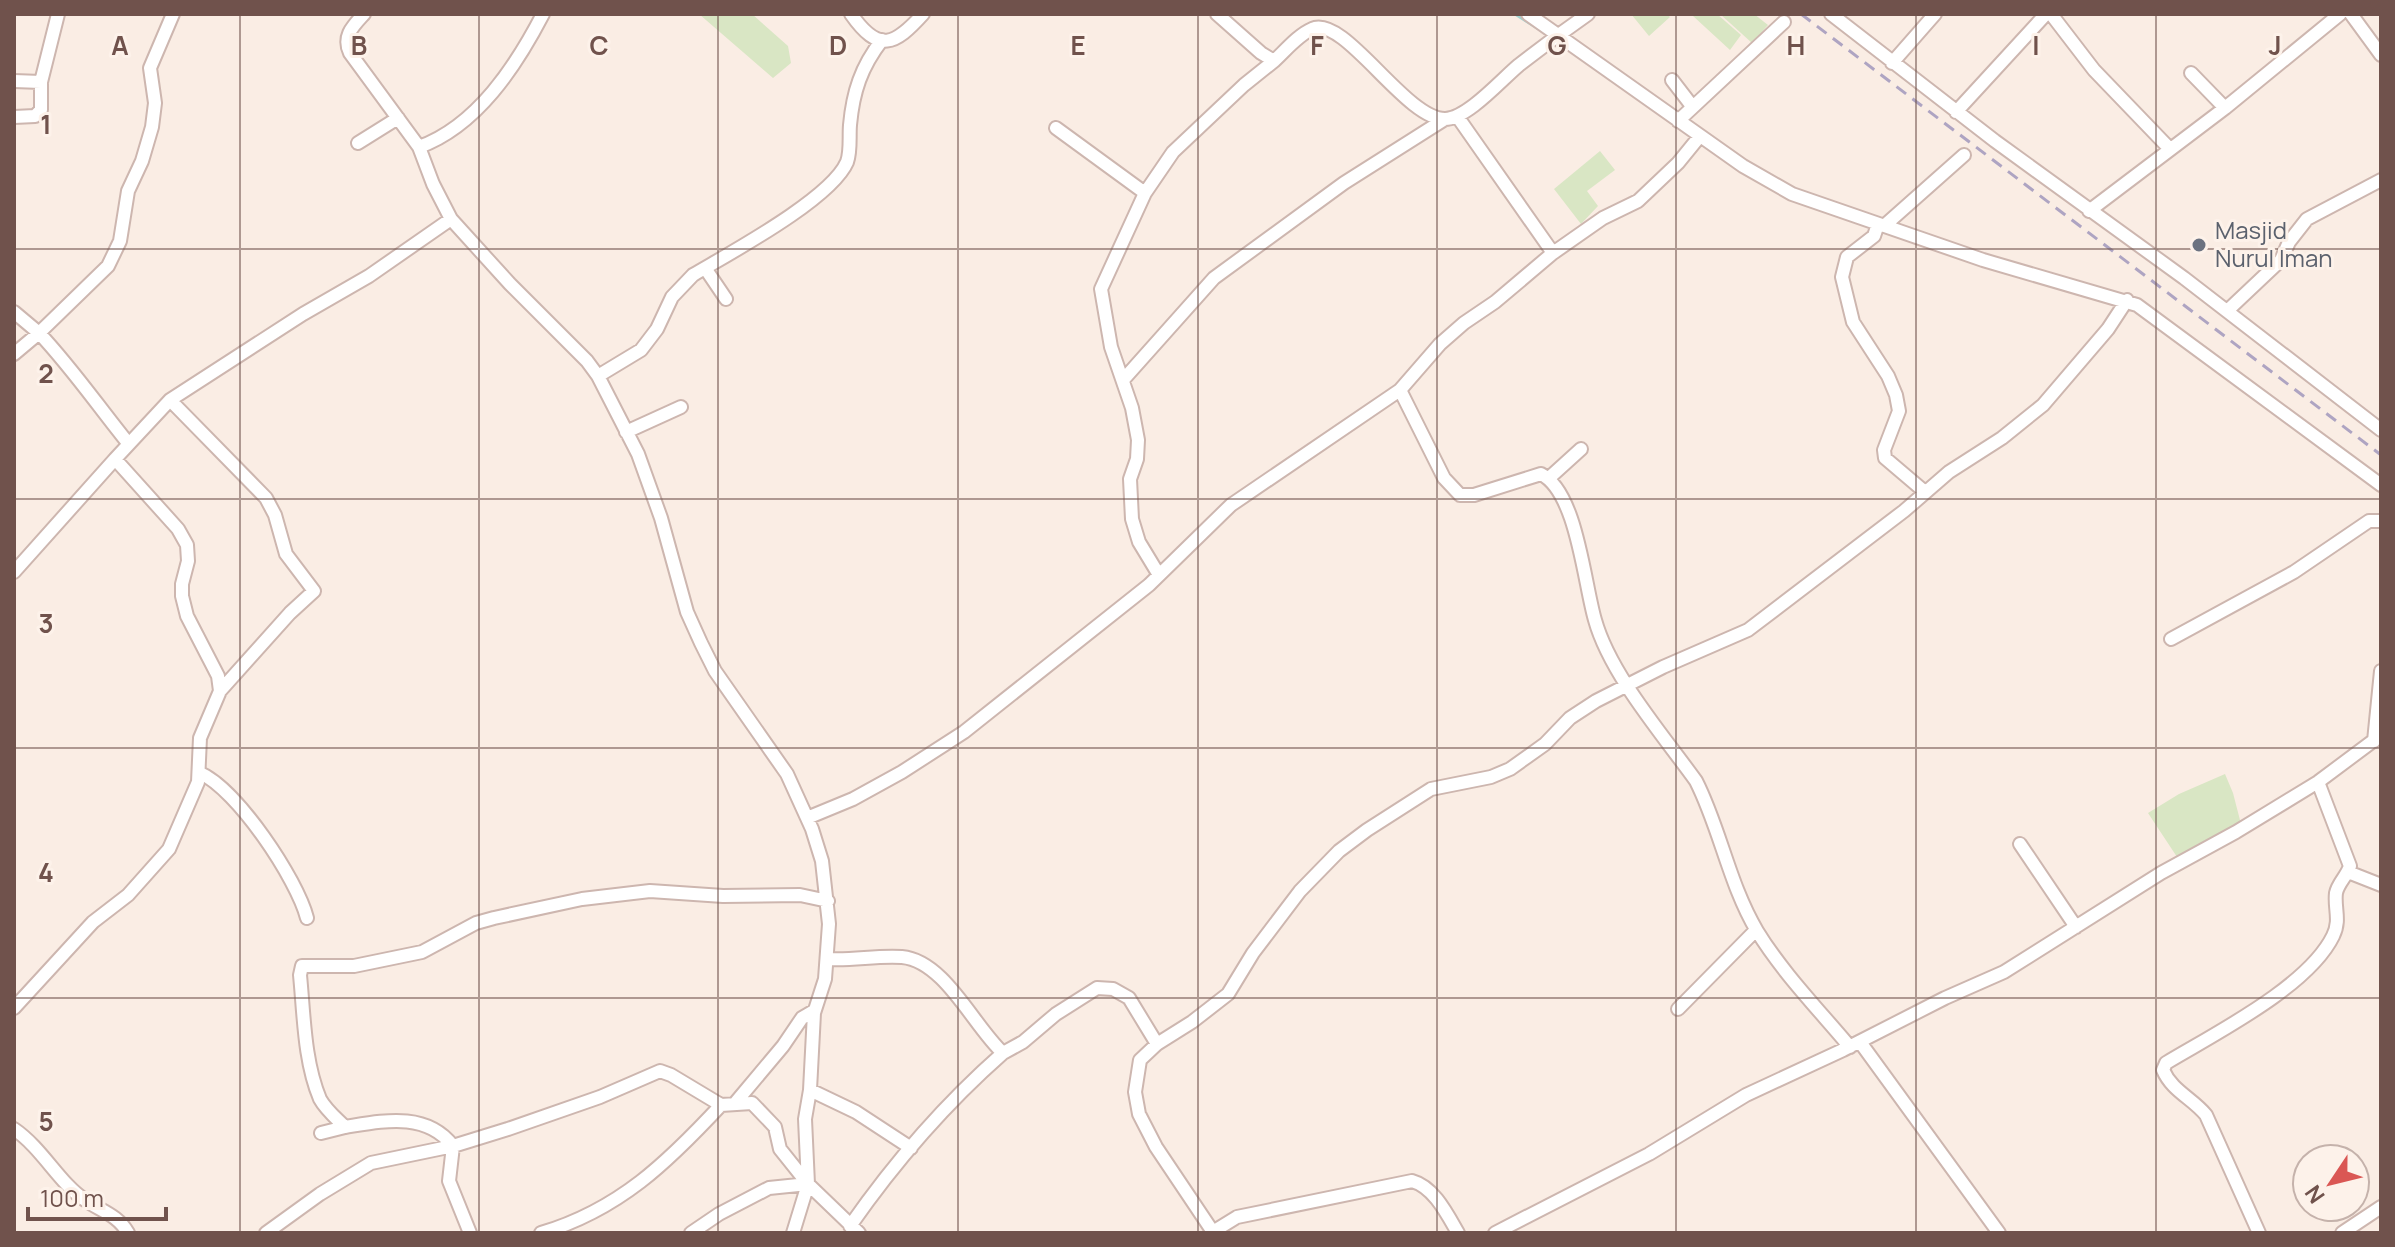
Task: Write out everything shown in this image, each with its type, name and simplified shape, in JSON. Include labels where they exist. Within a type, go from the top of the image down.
[{"type":"street","points":[[14,117],[39,114],[41,82],[58,14]]},
{"type":"street","points":[[14,354],[108,266],[120,241],[128,191],[142,161],[152,127],[155,103],[150,68],[173,14]]},
{"type":"street","points":[[364,14],[349,31],[346,45],[362,72],[419,147],[451,219],[598,376],[638,454],[661,518],[687,612],[701,643],[715,671],[787,774],[807,818],[822,861],[828,901],[827,959],[825,979],[814,1011],[810,1090],[805,1119],[808,1184],[793,1233]]},
{"type":"street","points":[[419,147],[441,138],[471,113],[518,59],[543,14]]},
{"type":"street","points":[[851,14],[867,33],[882,40],[895,41],[923,14]]},
{"type":"street","points":[[1217,14],[1274,61]]},
{"type":"street","points":[[1528,14],[1678,121],[1698,139],[1792,194],[1879,227],[2147,310],[2381,485]]},
{"type":"street","points":[[1123,380],[1214,278],[1344,183],[1451,117],[1588,14]]},
{"type":"street","points":[[1892,63],[1935,14]]},
{"type":"street","points":[[1956,112],[2049,14],[2090,65],[2170,149]]},
{"type":"street","points":[[2089,211],[2225,108],[2340,14]]},
{"type":"street","points":[[2351,14],[2381,55]]},
{"type":"street","points":[[1837,16],[1956,112],[2227,311],[2381,430]]},
{"type":"street","points":[[1678,121],[1784,22]]},
{"type":"street","points":[[1159,575],[1139,542],[1132,519],[1130,479],[1137,459],[1138,440],[1111,347],[1101,289],[1145,193],[1173,152],[1244,85],[1311,29],[1320,27],[1333,33],[1359,52],[1424,113],[1451,117],[1553,253]]},
{"type":"street","points":[[598,376],[641,350],[657,329],[666,305],[679,287],[800,211],[842,170],[849,153],[856,83],[882,40]]},
{"type":"street","points":[[2191,73],[2225,108]]},
{"type":"street","points":[[1672,80],[1692,106]]},
{"type":"street","points":[[14,81],[41,82]]},
{"type":"street","points":[[358,143],[398,118]]},
{"type":"street","points":[[1056,128],[1145,193]]},
{"type":"street","points":[[807,818],[865,793],[964,732],[1159,575],[1231,505],[1400,390],[1448,337],[1553,253],[1603,218],[1638,201],[1698,139]]},
{"type":"street","points":[[1925,492],[1885,458],[1884,450],[1899,411],[1896,395],[1888,376],[1853,322],[1842,277],[1847,257],[1964,155]]},
{"type":"street","points":[[2227,311],[2281,260],[2289,242],[2307,219],[2381,180]]},
{"type":"street","points":[[14,572],[170,400],[303,314],[369,276],[451,219]]},
{"type":"street","points":[[705,268],[726,299]]},
{"type":"street","points":[[1458,1233],[1426,1189],[1412,1181],[1237,1217],[1212,1232],[1156,1147],[1139,1114],[1135,1092],[1140,1060],[1157,1044],[1228,994],[1253,953],[1300,891],[1339,851],[1431,789],[1491,777],[1510,769],[1545,744],[1570,718],[1596,701],[1663,667],[1748,630],[1949,472],[2002,438],[2043,405],[2119,314],[2126,301]]},
{"type":"street","points":[[14,312],[68,364],[128,443]]},
{"type":"street","points":[[1400,390],[1444,478],[1460,495],[1474,495],[1541,474],[1556,485],[1573,522],[1595,622],[1614,665],[1696,781],[1719,845],[1756,930],[1855,1044],[1999,1233]]},
{"type":"street","points":[[14,1008],[93,922],[128,895],[159,863],[169,849],[198,782],[197,749],[220,691],[290,613],[314,591],[286,554],[275,515],[266,498],[170,400]]},
{"type":"street","points":[[626,432],[681,407]]},
{"type":"street","points":[[1549,478],[1581,449]]},
{"type":"street","points":[[115,459],[178,529],[187,545],[188,561],[182,596],[187,616],[218,676],[220,691]]},
{"type":"street","points":[[2171,639],[2285,578],[2369,521],[2381,521]]},
{"type":"street","points":[[1495,1233],[1649,1154],[1746,1095],[2004,972],[2161,873],[2318,782],[2378,737],[2381,671]]},
{"type":"street","points":[[200,773],[216,781],[253,823],[302,898],[307,918]]},
{"type":"street","points":[[2259,1233],[2206,1115],[2195,1101],[2175,1090],[2163,1070],[2166,1063],[2264,1003],[2295,979],[2327,947],[2338,920],[2336,892],[2350,866],[2318,782]]},
{"type":"street","points":[[2020,844],[2076,927]]},
{"type":"street","points":[[2348,872],[2381,885]]},
{"type":"street","points":[[345,1127],[321,1099],[310,1063],[300,975],[303,964],[337,968],[371,964],[422,952],[476,923],[610,895],[650,891],[723,896],[800,895],[828,901]]},
{"type":"street","points":[[1678,1009],[1756,930]]},
{"type":"street","points":[[827,959],[901,957],[915,960],[943,981],[1003,1053]]},
{"type":"street","points":[[541,1233],[593,1211],[643,1183],[721,1105],[736,1102],[752,1103],[763,1112],[775,1127],[780,1149],[808,1184],[854,1229],[911,1148],[974,1079],[1003,1053],[1097,988],[1113,989],[1129,998],[1157,1044]]},
{"type":"street","points":[[736,1102],[802,1018],[814,1011]]},
{"type":"street","points":[[266,1233],[320,1194],[371,1163],[453,1146],[556,1114],[660,1071],[721,1105]]},
{"type":"street","points":[[810,1090],[856,1112],[911,1148]]},
{"type":"street","points":[[321,1133],[401,1119],[435,1129],[453,1146]]},
{"type":"street","points":[[14,1129],[29,1139],[81,1198],[121,1220],[128,1233]]},
{"type":"street","points":[[453,1146],[449,1181],[470,1233]]},
{"type":"street","points":[[691,1233],[719,1214],[769,1188],[808,1184]]},
{"type":"street","points":[[2342,1233],[2381,1207]]},
{"type":"green space","points":[[699,14],[752,14],[788,46],[791,63],[773,78]]},
{"type":"green space","points":[[1631,14],[1667,14],[1670,17],[1649,36]]},
{"type":"green space","points":[[1694,14],[1717,14],[1741,35],[1730,50]]},
{"type":"green space","points":[[1720,14],[1754,14],[1768,25],[1752,43]]},
{"type":"green space","points":[[1600,151],[1615,170],[1587,191],[1598,206],[1581,224],[1554,189]]},
{"type":"green space","points":[[2225,774],[2241,824],[2179,860],[2148,813],[2179,794]]},
{"type":"waterway","points":[[1515,14],[1545,33]]},
{"type":"railway","points":[[1801,14],[2381,455]]},
{"type":"place","name":"Masjid Nurul Iman","points":[[2199,245]]}]
